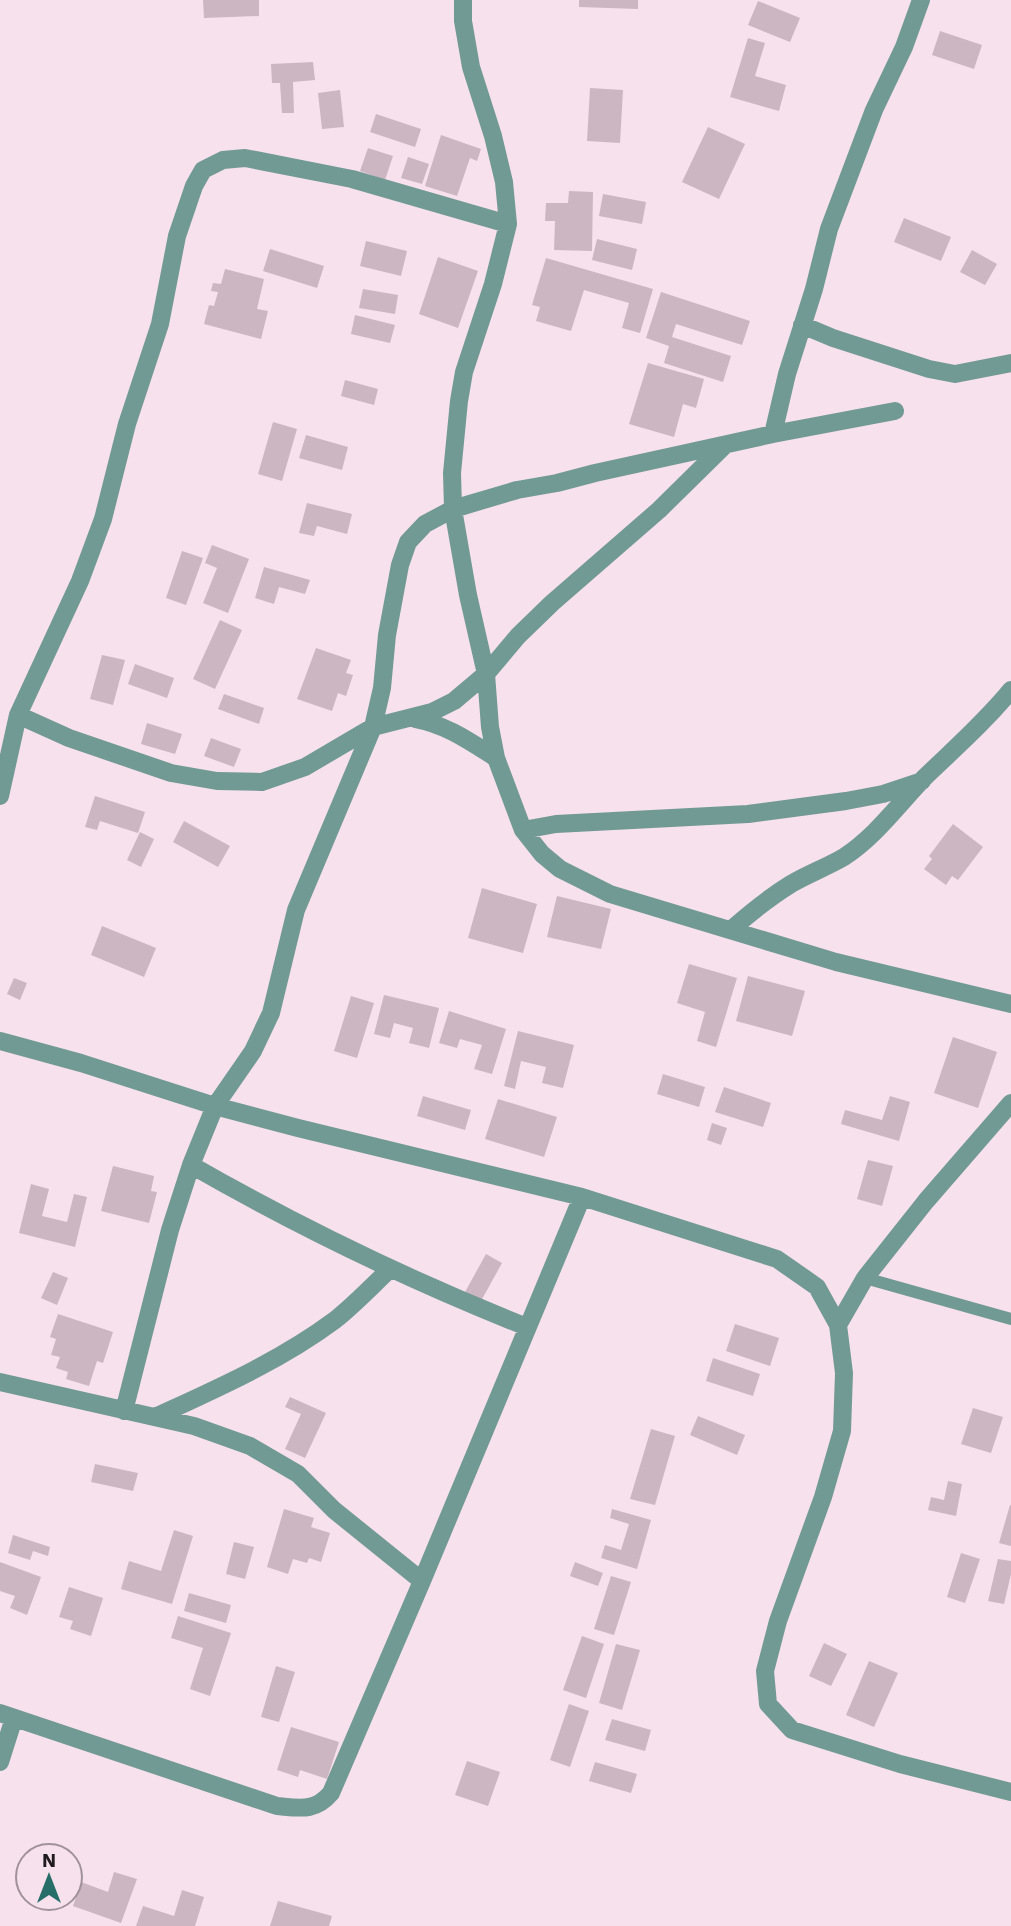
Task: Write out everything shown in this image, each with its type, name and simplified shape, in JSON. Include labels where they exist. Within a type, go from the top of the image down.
[{"type":"street","points":[[463,0],[463,21],[471,67],[493,136],[504,182],[508,224],[493,284],[464,372],[452,473],[453,509],[468,595],[486,674],[490,727],[496,758],[523,830],[560,869],[610,894],[836,962],[1011,1004]]},
{"type":"street","points":[[773,434],[787,374],[842,191],[922,0]]},
{"type":"street","points":[[0,796],[18,715],[80,581],[103,519],[127,424],[160,324],[177,236],[194,186],[203,170],[223,160],[245,158],[352,179],[508,224]]},
{"type":"street","points":[[802,325],[833,338],[920,366],[955,374],[1011,363]]},
{"type":"street","points":[[124,1411],[170,1230],[191,1165],[215,1106],[253,1051],[271,1013],[296,910],[373,727],[382,688],[387,635],[400,565],[408,542],[425,524],[453,509],[517,490],[773,434],[895,411]]},
{"type":"street","points":[[18,715],[69,738],[171,773],[218,781],[262,782],[304,767],[373,727],[432,712],[454,701],[486,674],[518,636],[552,603],[659,510],[725,445]]},
{"type":"street","points":[[732,929],[791,884],[844,857],[890,817],[922,781],[997,708],[1011,690]]},
{"type":"street","points":[[410,718],[435,723],[496,758]]},
{"type":"street","points":[[523,830],[555,824],[748,814],[883,794],[922,781]]},
{"type":"street","points":[[0,1041],[81,1063],[215,1106],[582,1196],[777,1259],[817,1287],[838,1325],[844,1373],[842,1431],[823,1497],[775,1633],[765,1671],[768,1704],[792,1730],[900,1764],[1011,1792]]},
{"type":"street","points":[[838,1325],[865,1278],[926,1200],[1011,1103]]},
{"type":"street","points":[[191,1165],[390,1269],[527,1327]]},
{"type":"street","points":[[0,1762],[7,1716],[277,1806],[303,1808],[322,1803],[331,1793],[422,1581],[582,1196]]},
{"type":"street","points":[[155,1417],[279,1356],[336,1319],[390,1269]]},
{"type":"street","points":[[0,1382],[194,1426],[250,1446],[299,1474],[334,1510],[422,1581]]},
{"type":"lane","points":[[865,1278],[1011,1319]]},
{"type":"building","points":[[203,0],[259,0],[259,16],[204,18]]},
{"type":"building","points":[[579,0],[638,0],[638,9],[579,7]]},
{"type":"building","points":[[758,1],[800,18],[790,42],[748,25]]},
{"type":"building","points":[[940,31],[982,45],[974,69],[932,55]]},
{"type":"building","points":[[748,38],[765,43],[755,76],[786,85],[779,111],[730,97]]},
{"type":"building","points":[[313,62],[315,80],[293,82],[294,113],[282,113],[280,83],[272,83],[271,64]]},
{"type":"building","points":[[590,88],[623,90],[620,143],[587,141]]},
{"type":"building","points":[[340,90],[344,127],[322,129],[318,93]]},
{"type":"building","points":[[376,114],[421,129],[415,147],[370,132]]},
{"type":"building","points":[[708,127],[745,144],[719,199],[682,182]]},
{"type":"building","points":[[441,135],[481,149],[477,161],[470,158],[457,196],[425,186]]},
{"type":"building","points":[[368,148],[393,156],[385,180],[360,171]]},
{"type":"building","points":[[408,157],[429,164],[422,184],[401,178]]},
{"type":"building","points":[[569,191],[593,192],[592,251],[554,250],[555,221],[545,221],[546,203],[568,203]]},
{"type":"building","points":[[603,194],[646,202],[642,224],[599,216]]},
{"type":"building","points":[[904,218],[951,237],[941,261],[894,242]]},
{"type":"building","points":[[597,239],[637,249],[632,270],[592,260]]},
{"type":"building","points":[[366,241],[407,251],[401,276],[360,266]]},
{"type":"building","points":[[270,249],[324,266],[317,288],[263,271]]},
{"type":"building","points":[[972,250],[997,264],[985,285],[960,272]]},
{"type":"building","points":[[438,257],[478,271],[458,328],[419,314]]},
{"type":"building","points":[[546,258],[653,289],[640,333],[622,328],[629,303],[584,290],[571,331],[536,321],[540,307],[532,305]]},
{"type":"building","points":[[225,269],[264,279],[257,309],[268,311],[261,339],[204,324],[209,305],[214,306],[218,292],[211,291],[213,283],[221,284]]},
{"type":"building","points":[[363,289],[398,295],[395,314],[359,308]]},
{"type":"building","points":[[661,292],[750,321],[742,345],[676,324],[672,337],[731,356],[723,382],[664,363],[669,346],[646,338]]},
{"type":"building","points":[[355,315],[395,325],[390,343],[351,334]]},
{"type":"building","points":[[648,363],[704,379],[696,408],[683,404],[674,437],[629,424]]},
{"type":"building","points":[[345,380],[378,389],[374,405],[341,396]]},
{"type":"building","points":[[273,422],[297,429],[282,481],[258,474]]},
{"type":"building","points":[[306,435],[348,447],[342,470],[299,458]]},
{"type":"building","points":[[307,503],[352,514],[347,534],[317,526],[314,536],[299,533]]},
{"type":"building","points":[[212,545],[249,559],[228,613],[203,603],[217,568],[205,563]]},
{"type":"building","points":[[182,551],[203,558],[186,605],[166,598]]},
{"type":"building","points":[[264,567],[310,580],[305,594],[279,587],[274,604],[255,598]]},
{"type":"building","points":[[220,620],[242,630],[215,689],[193,679]]},
{"type":"building","points":[[316,648],[351,660],[346,673],[353,675],[346,696],[338,693],[332,711],[297,699]]},
{"type":"building","points":[[102,655],[125,660],[113,705],[90,699]]},
{"type":"building","points":[[135,664],[174,678],[167,698],[128,684]]},
{"type":"building","points":[[224,694],[264,708],[259,724],[218,709]]},
{"type":"building","points":[[147,723],[182,734],[175,754],[141,744]]},
{"type":"building","points":[[211,738],[241,749],[234,767],[204,756]]},
{"type":"building","points":[[95,796],[145,812],[138,833],[100,821],[97,830],[85,827]]},
{"type":"building","points":[[184,821],[230,846],[218,867],[173,842]]},
{"type":"building","points":[[953,824],[983,847],[958,880],[952,876],[946,885],[924,869],[932,859],[929,856]]},
{"type":"building","points":[[140,832],[154,839],[141,867],[127,860]]},
{"type":"building","points":[[482,888],[537,904],[523,953],[468,938]]},
{"type":"building","points":[[557,896],[611,909],[601,949],[547,937]]},
{"type":"building","points":[[102,926],[156,948],[144,977],[91,955]]},
{"type":"building","points":[[689,964],[737,978],[716,1047],[697,1041],[705,1012],[677,1003]]},
{"type":"building","points":[[748,976],[805,991],[792,1036],[736,1021]]},
{"type":"building","points":[[14,978],[27,983],[20,1000],[7,994]]},
{"type":"building","points":[[384,995],[439,1008],[429,1048],[409,1043],[413,1028],[394,1023],[390,1038],[374,1034]]},
{"type":"building","points":[[351,996],[374,1003],[357,1058],[334,1051]]},
{"type":"building","points":[[449,1011],[506,1029],[492,1074],[474,1069],[482,1045],[460,1039],[457,1048],[439,1043]]},
{"type":"building","points":[[518,1031],[574,1045],[563,1088],[542,1083],[546,1067],[521,1061],[515,1089],[504,1086]]},
{"type":"building","points":[[953,1037],[997,1052],[978,1108],[934,1093]]},
{"type":"building","points":[[663,1074],[705,1087],[699,1107],[657,1094]]},
{"type":"building","points":[[724,1087],[771,1103],[763,1127],[715,1112]]},
{"type":"building","points":[[423,1096],[471,1110],[465,1130],[417,1116]]},
{"type":"building","points":[[890,1096],[910,1102],[899,1141],[841,1124],[845,1110],[882,1120]]},
{"type":"building","points":[[498,1099],[557,1117],[544,1157],[485,1139]]},
{"type":"building","points":[[712,1123],[727,1128],[721,1145],[707,1140]]},
{"type":"building","points":[[868,1160],[893,1166],[882,1206],[857,1199]]},
{"type":"building","points":[[113,1166],[154,1176],[151,1191],[157,1192],[149,1223],[101,1211]]},
{"type":"building","points":[[31,1184],[49,1189],[42,1216],[67,1222],[74,1194],[87,1197],[75,1247],[19,1233]]},
{"type":"building","points":[[486,1254],[502,1263],[481,1301],[465,1292]]},
{"type":"building","points":[[53,1272],[68,1278],[57,1305],[41,1298]]},
{"type":"building","points":[[58,1314],[113,1332],[103,1363],[97,1361],[89,1386],[66,1379],[68,1372],[56,1368],[60,1357],[51,1355],[56,1339],[50,1337]]},
{"type":"building","points":[[735,1324],[779,1338],[770,1366],[726,1351]]},
{"type":"building","points":[[713,1358],[760,1374],[753,1396],[706,1381]]},
{"type":"building","points":[[290,1397],[326,1413],[305,1458],[285,1449],[301,1414],[285,1407]]},
{"type":"building","points":[[973,1408],[1003,1417],[991,1453],[961,1444]]},
{"type":"building","points":[[698,1416],[745,1435],[737,1455],[690,1435]]},
{"type":"building","points":[[651,1429],[675,1436],[655,1505],[630,1499]]},
{"type":"building","points":[[95,1464],[138,1473],[133,1491],[91,1482]]},
{"type":"building","points":[[948,1481],[962,1484],[956,1516],[928,1510],[931,1497],[944,1500]]},
{"type":"building","points":[[1011,1505],[1011,1546],[999,1543]]},
{"type":"building","points":[[284,1509],[314,1518],[311,1527],[330,1533],[321,1562],[309,1558],[307,1563],[293,1559],[288,1574],[267,1567]]},
{"type":"building","points":[[612,1509],[651,1520],[637,1569],[601,1558],[605,1545],[621,1550],[629,1524],[610,1518]]},
{"type":"building","points":[[174,1530],[193,1536],[172,1604],[121,1589],[129,1561],[161,1571]]},
{"type":"building","points":[[13,1535],[50,1547],[48,1556],[33,1551],[30,1560],[8,1553]]},
{"type":"building","points":[[234,1542],[254,1547],[245,1579],[226,1574]]},
{"type":"building","points":[[961,1553],[980,1559],[965,1603],[947,1597]]},
{"type":"building","points":[[998,1559],[1011,1561],[1004,1604],[988,1601]]},
{"type":"building","points":[[0,1562],[41,1577],[27,1615],[10,1608],[15,1596],[0,1591]]},
{"type":"building","points":[[575,1562],[603,1573],[598,1586],[570,1576]]},
{"type":"building","points":[[611,1576],[631,1582],[614,1635],[594,1629]]},
{"type":"building","points":[[69,1587],[103,1598],[91,1636],[70,1629],[73,1621],[59,1617]]},
{"type":"building","points":[[189,1593],[231,1605],[226,1623],[184,1611]]},
{"type":"building","points":[[178,1616],[231,1633],[210,1696],[190,1689],[203,1648],[171,1638]]},
{"type":"building","points":[[582,1636],[604,1644],[586,1698],[563,1690]]},
{"type":"building","points":[[824,1643],[847,1654],[831,1686],[809,1676]]},
{"type":"building","points":[[616,1644],[640,1650],[622,1710],[599,1703]]},
{"type":"building","points":[[869,1661],[898,1673],[874,1727],[846,1715]]},
{"type":"building","points":[[276,1666],[295,1672],[279,1722],[261,1717]]},
{"type":"building","points":[[569,1704],[589,1711],[570,1767],[550,1760]]},
{"type":"building","points":[[612,1719],[651,1730],[645,1751],[605,1740]]},
{"type":"building","points":[[291,1727],[339,1742],[327,1779],[300,1770],[298,1777],[277,1770]]},
{"type":"building","points":[[467,1761],[500,1772],[488,1806],[455,1795]]},
{"type":"building","points":[[595,1762],[637,1774],[631,1793],[589,1781]]},
{"type":"building","points":[[114,1872],[137,1879],[121,1923],[84,1910],[84,1883],[108,1892]]},
{"type":"building","points":[[182,1890],[204,1897],[195,1926],[136,1926],[143,1906],[174,1916]]},
{"type":"building","points":[[278,1901],[332,1916],[329,1926],[270,1926]]}]
